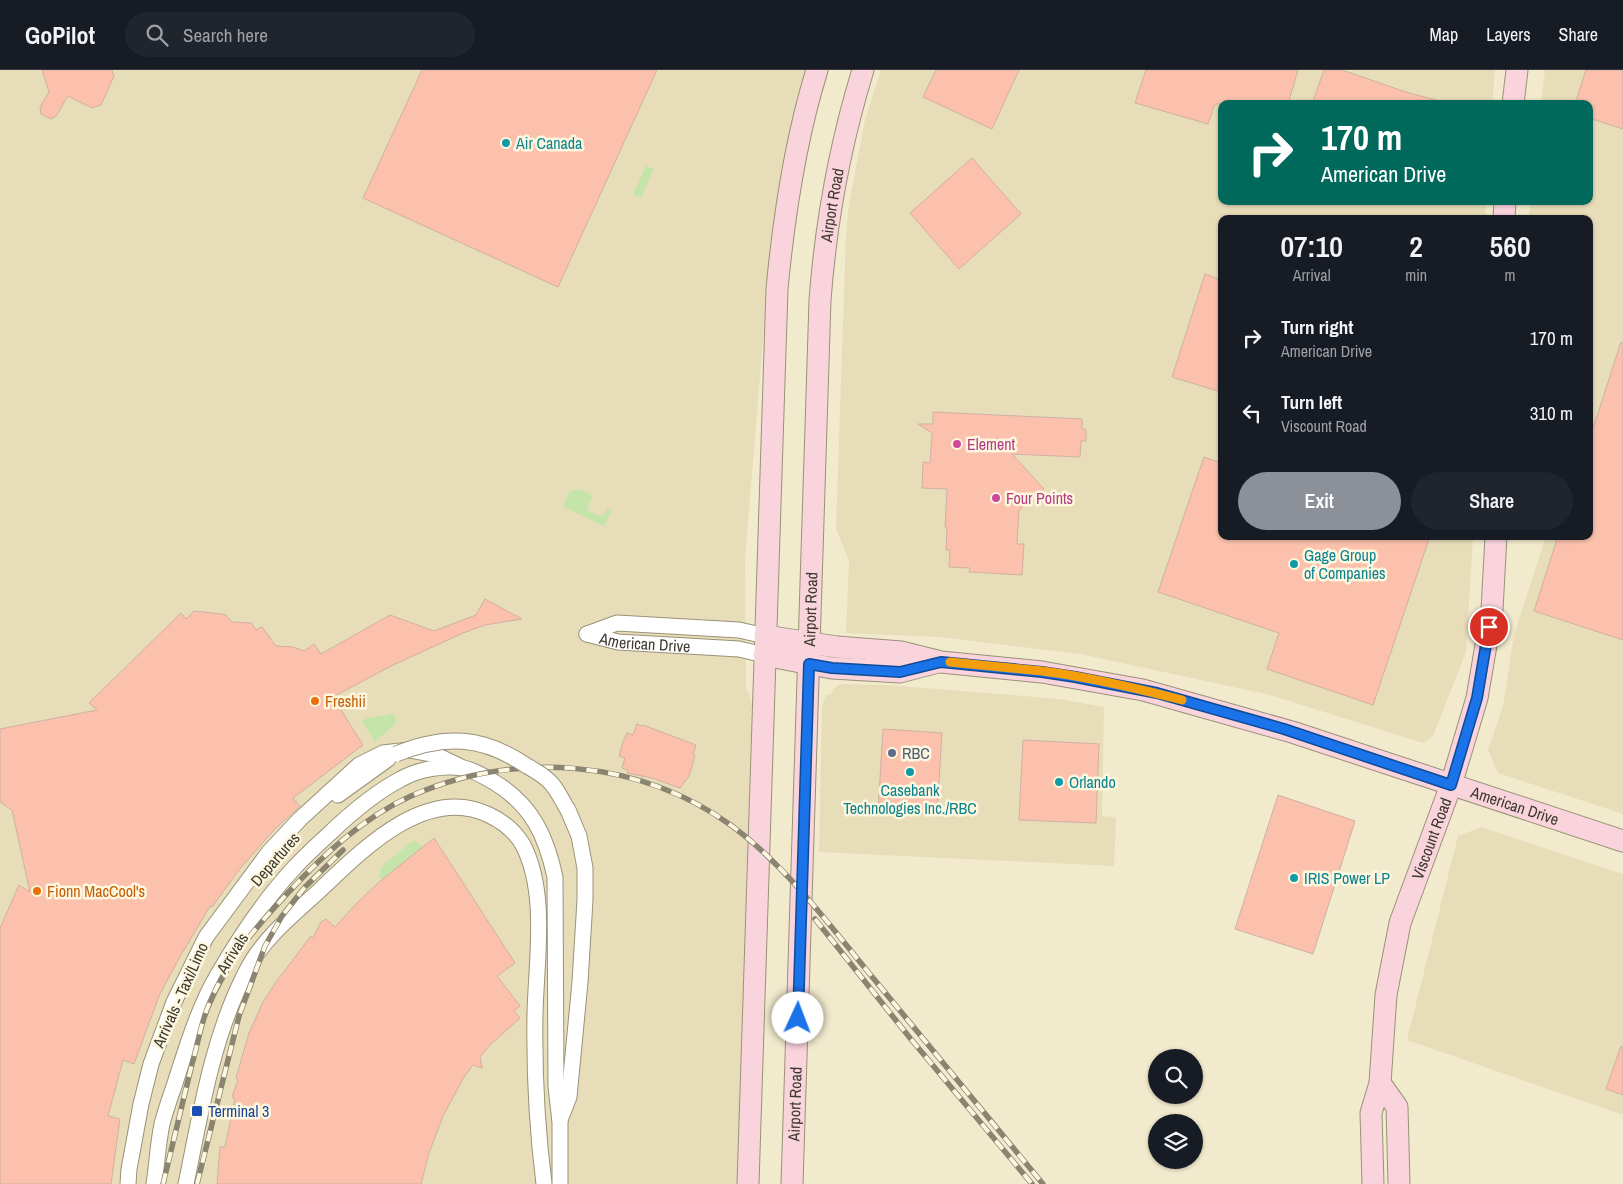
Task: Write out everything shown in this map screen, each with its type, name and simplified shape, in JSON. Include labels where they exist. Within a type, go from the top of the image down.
[{"type":"main road","points":[[748,1184],[775,338],[780,262],[788,198],[796,154],[817,70]]},
{"type":"main road","name":"Airport Road","points":[[792,1184],[818,336],[824,260],[835,180],[842,145],[863,70]]},
{"type":"main road","points":[[1513,100],[1517,70]]},
{"type":"main road","name":"Viscount Road","points":[[1373,1184],[1370,1113],[1380,1083],[1386,995],[1400,923],[1451,785],[1477,698],[1492,610],[1496,540]]},
{"type":"main road","name":"American Drive","points":[[765,645],[809,653],[901,652],[941,662],[1042,672],[1143,690],[1292,732],[1623,841]]},
{"type":"main road","points":[[1380,1083],[1397,1107],[1399,1184]]},
{"type":"street","name":"American Drive","points":[[617,623],[739,630],[765,645],[739,649],[618,642],[586,634],[617,623]]},
{"type":"street","name":"Departures","points":[[135,1184],[139,1143],[154,1079],[183,994],[219,929],[259,875],[292,836],[338,795],[383,762],[409,749],[427,743],[453,740],[471,741],[489,745],[512,756],[550,782],[568,810],[579,836],[585,868],[580,982],[570,1096],[560,1122]]},
{"type":"street","name":"Arrivals - Taxi/Limo","points":[[128,1184],[129,1168],[141,1104],[151,1064],[174,1002],[206,937],[269,852],[300,819],[359,765],[383,753],[409,750],[436,755],[465,768],[497,784],[522,803],[536,822],[549,852],[555,878],[556,1087],[560,1122]]},
{"type":"street","name":"Arrivals","points":[[154,1184],[162,1124],[188,1042],[216,977],[240,938],[293,868],[342,822],[375,795],[401,778],[420,771],[435,768],[465,768]]},
{"type":"street","points":[[186,1184],[213,1054],[232,1002],[247,969],[260,948],[362,850],[386,832],[412,817],[436,810],[456,807],[479,810],[504,823],[514,832],[528,858],[536,889],[539,944],[535,1014],[537,1130],[544,1184]]},
{"type":"street","points":[[560,1122],[560,1184]]},
{"type":"shaded area","points":[[0,70],[806,70],[785,157],[772,232],[745,558],[746,689],[750,695],[752,705],[737,1184],[0,1184]]},
{"type":"shaded area","points":[[881,70],[1495,70],[1492,100],[1218,100],[1218,205],[1486,205],[1485,215],[1218,215],[1218,540],[1473,540],[1466,652],[1433,736],[1423,743],[1270,695],[1080,654],[940,637],[846,633],[849,561],[836,529],[846,235],[849,204],[865,120]]},
{"type":"shaded area","points":[[1545,70],[1623,70],[1623,814],[1498,773],[1488,750],[1503,706],[1514,635],[1545,540],[1593,540],[1593,215],[1529,215],[1530,205],[1593,205],[1593,100],[1541,100]]},
{"type":"shaded area","points":[[840,684],[888,685],[1059,699],[1104,707],[1102,816],[1116,817],[1114,866],[819,852],[822,708],[826,694],[831,694]]},
{"type":"shaded area","points":[[1482,827],[1623,874],[1623,1115],[1407,1040],[1458,836]]},
{"type":"green space","points":[[646,166],[654,169],[641,198],[633,195]]},
{"type":"green space","points":[[579,489],[590,494],[592,497],[587,510],[602,517],[607,509],[612,511],[604,526],[563,507],[569,492]]},
{"type":"green space","points":[[393,713],[397,720],[375,742],[362,721]]},
{"type":"green space","points":[[414,840],[423,847],[382,880],[379,876],[384,864]]},
{"type":"building","points":[[42,70],[112,70],[114,76],[101,105],[92,108],[68,96],[56,116],[51,119],[41,114],[40,107],[49,92]]},
{"type":"building","name":"Air Canada","points":[[422,70],[657,70],[558,287],[363,198]]},
{"type":"building","points":[[936,70],[1019,70],[992,129],[923,97]]},
{"type":"building","points":[[1146,70],[1298,70],[1289,100],[1218,100],[1218,104],[1215,104],[1208,124],[1135,103]]},
{"type":"building","points":[[1324,70],[1342,70],[1409,93],[1436,100],[1313,100]]},
{"type":"building","points":[[1586,70],[1623,70],[1623,129],[1593,119],[1593,100],[1576,100]]},
{"type":"building","points":[[972,158],[1021,214],[959,269],[910,213]]},
{"type":"building","points":[[1205,274],[1218,279],[1218,391],[1172,377]]},
{"type":"building","points":[[1621,342],[1623,343],[1623,640],[1534,611],[1557,540],[1593,540],[1593,429]]},
{"type":"building","name":"Four Points","points":[[933,412],[1082,419],[1082,429],[1086,429],[1086,441],[1081,441],[1080,457],[1012,454],[1044,489],[1019,510],[1017,544],[1024,544],[1022,575],[969,572],[970,568],[949,567],[950,550],[946,550],[947,527],[945,527],[947,489],[922,488],[923,462],[930,463],[932,433],[918,424],[933,424]]},
{"type":"building","name":"Gage Group of Companies","points":[[1204,457],[1218,462],[1218,540],[1429,540],[1373,705],[1267,669],[1279,633],[1158,592]]},
{"type":"building","points":[[485,599],[522,619],[485,625],[463,633],[391,666],[333,697],[363,745],[293,798],[300,806],[273,831],[239,870],[212,907],[210,906],[177,962],[159,996],[134,1064],[123,1060],[108,1116],[120,1119],[111,1184],[0,1184],[0,928],[19,885],[30,892],[12,810],[0,802],[0,729],[97,710],[89,703],[181,613],[186,619],[194,611],[226,615],[232,622],[251,623],[256,630],[262,627],[276,646],[293,647],[304,651],[314,644],[321,654],[390,615],[434,631],[476,615]]},
{"type":"building","points":[[637,724],[696,745],[689,776],[680,788],[652,778],[627,773],[628,770],[622,768],[625,758],[619,756],[623,742],[627,733],[633,735]]},
{"type":"building","name":"Casebank Technologies Inc./RBC","points":[[883,729],[942,733],[937,815],[878,811]]},
{"type":"building","name":"Orlando","points":[[1023,740],[1099,744],[1096,823],[1019,820]]},
{"type":"building","name":"IRIS Power LP","points":[[1278,795],[1355,821],[1313,954],[1235,929]]},
{"type":"building","points":[[434,838],[515,963],[497,976],[520,1006],[514,1011],[520,1018],[490,1045],[480,1057],[482,1068],[473,1065],[464,1077],[443,1116],[429,1153],[421,1184],[217,1184],[220,1147],[225,1147],[235,1099],[232,1097],[238,1080],[236,1078],[249,1033],[263,1002],[311,936],[313,938],[321,922],[326,919],[335,927],[379,882]]},
{"type":"building","points":[[1621,1046],[1623,1047],[1623,1095],[1606,1089]]},
{"type":"railway","points":[[163,1184],[207,1009],[233,959],[274,908],[313,867],[343,840],[376,815],[393,805],[451,781],[492,772],[534,768],[576,769],[617,775],[658,787],[696,804],[732,826],[752,842],[805,895],[1043,1184]]},
{"type":"railway","points":[[197,1184],[239,1016],[265,946],[282,916],[305,887],[343,850]]},
{"type":"railway","points":[[815,919],[910,1038],[1032,1184]]},
{"type":"slow traffic","points":[[950,662],[1075,677],[1143,690],[1182,700]]},
{"type":"place","name":"Air Canada","points":[[506,143]]},
{"type":"place","name":"Element","points":[[957,444]]},
{"type":"place","name":"Four Points","points":[[996,498]]},
{"type":"place","name":"Gage Group of Companies","points":[[1294,564]]},
{"type":"place","name":"Freshii","points":[[315,701]]},
{"type":"place","name":"RBC","points":[[892,753]]},
{"type":"place","name":"Casebank Technologies Inc./RBC","points":[[910,772]]},
{"type":"place","name":"Orlando","points":[[1059,782]]},
{"type":"place","name":"IRIS Power LP","points":[[1294,878]]},
{"type":"place","name":"Fionn MacCool's","points":[[37,891]]},
{"type":"place","name":"Terminal 3","points":[[197,1111]]},
{"type":"route","points":[[798,1018],[809,664],[832,668],[900,672],[941,662],[1075,677],[1157,693],[1284,729],[1451,785],[1477,698],[1489,627]]}]
